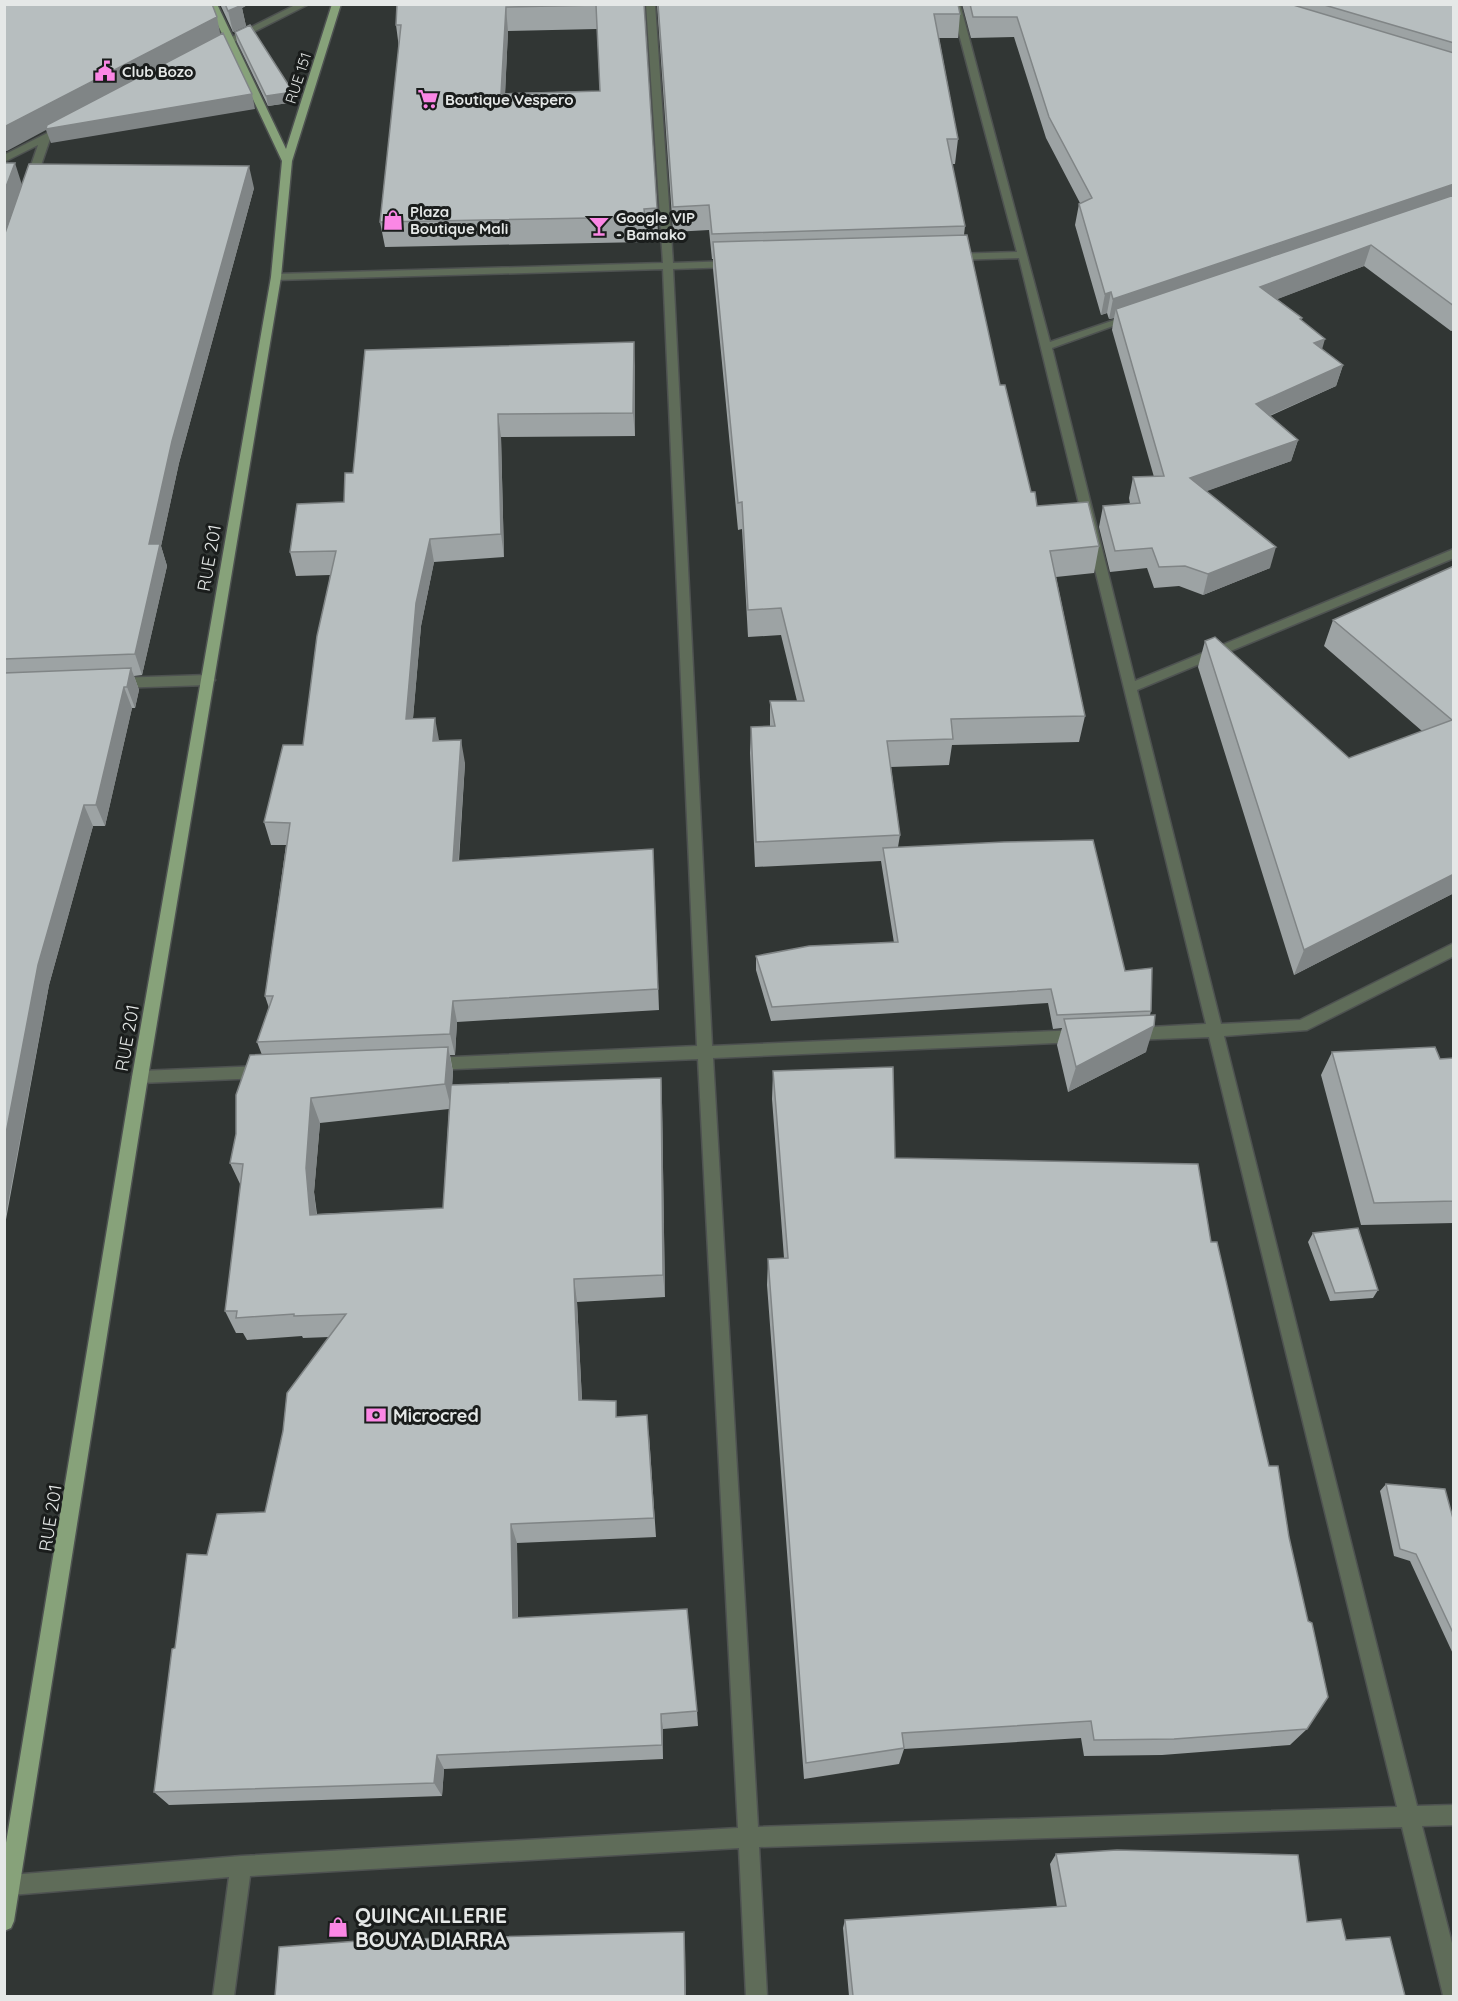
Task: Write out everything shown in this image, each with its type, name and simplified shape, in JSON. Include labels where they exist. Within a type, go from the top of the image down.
[{"type":"main road","points":[[212,4],[287,161]]},
{"type":"main road","name":"RUE 151","points":[[287,161],[338,4]]},
{"type":"main road","name":"RUE 201","points":[[4,1921],[140,1077],[276,278],[287,161]]},
{"type":"street","points":[[208,51],[305,4]]},
{"type":"street","points":[[650,4],[668,266],[705,1053],[757,1996]]},
{"type":"street","points":[[956,4],[1023,255],[1454,1995]]},
{"type":"street","points":[[4,159],[76,121]]},
{"type":"street","points":[[27,193],[46,137]]},
{"type":"street","points":[[940,258],[1023,255]]},
{"type":"street","points":[[276,278],[739,264]]},
{"type":"street","points":[[1046,347],[1148,312]]},
{"type":"street","points":[[1130,688],[1454,553]]},
{"type":"street","points":[[100,684],[208,680]]},
{"type":"street","points":[[1120,1034],[1302,1026],[1454,949]]},
{"type":"street","points":[[411,1065],[1096,1035]]},
{"type":"street","points":[[140,1077],[281,1071]]},
{"type":"street","points":[[11,1885],[241,1866],[748,1837],[1454,1815]]},
{"type":"street","points":[[224,1996],[241,1866]]},
{"type":"building","points":[[4,4],[212,4],[217,17],[4,127]]},
{"type":"building","points":[[225,4],[241,4],[242,5],[228,11]]},
{"type":"building","points":[[397,4],[644,4],[657,208],[644,209],[645,217],[380,222],[401,25],[396,25]],"holes":[[[596,5],[600,91],[501,94],[506,7]]]},
{"type":"building","points":[[658,4],[958,4],[960,14],[934,14],[958,139],[947,139],[965,226],[712,234],[709,205],[673,207]]},
{"type":"building","points":[[970,4],[1290,4],[1454,53],[1454,184],[1113,299],[1111,292],[1105,294],[1079,204],[1092,198],[1049,117],[1017,17],[973,17]]},
{"type":"building","points":[[1321,4],[1454,4],[1454,43]]},
{"type":"building","points":[[250,25],[293,92],[266,96],[235,32]]},
{"type":"building","points":[[223,33],[252,94],[46,129],[47,125]]},
{"type":"building","points":[[4,163],[15,163],[4,192]]},
{"type":"building","points":[[29,164],[249,166],[172,441],[149,544],[160,544],[135,654],[4,659],[4,236]]},
{"type":"building","points":[[1454,195],[1454,306],[1371,245],[1260,287],[1302,318],[1300,319],[1325,339],[1314,343],[1343,365],[1256,404],[1298,440],[1190,478],[1276,547],[1208,574],[1185,566],[1159,567],[1152,548],[1115,551],[1103,506],[1140,503],[1133,477],[1164,476],[1116,309]]},
{"type":"building","points":[[967,235],[1000,385],[1005,385],[1031,492],[1035,492],[1037,506],[1088,502],[1099,546],[1050,551],[1085,716],[951,719],[953,739],[887,741],[900,835],[756,842],[751,727],[775,726],[770,701],[804,701],[781,608],[748,610],[742,502],[738,503],[713,242]]},
{"type":"building","points":[[634,342],[633,413],[498,414],[501,534],[430,539],[416,603],[406,719],[435,718],[433,741],[461,740],[453,861],[653,849],[658,989],[453,1001],[450,1034],[257,1042],[273,996],[265,996],[290,823],[264,822],[283,745],[303,745],[317,636],[336,551],[290,552],[297,504],[344,502],[345,473],[353,473],[365,350]]},
{"type":"building","points":[[1454,566],[1454,874],[1304,950],[1205,641],[1215,637],[1349,758],[1452,720],[1333,620]]},
{"type":"building","points":[[131,668],[127,687],[124,687],[96,805],[84,805],[38,965],[4,1144],[4,673]]},
{"type":"building","points":[[1093,840],[1125,971],[1152,968],[1151,1011],[1057,1015],[1051,989],[772,1007],[756,956],[809,946],[898,942],[883,848]]},
{"type":"building","points":[[1155,1015],[1154,1026],[1076,1067],[1064,1019]]},
{"type":"building","points":[[448,1047],[445,1084],[311,1098],[306,1168],[310,1215],[443,1208],[451,1085],[661,1078],[663,1275],[574,1279],[579,1400],[616,1401],[616,1417],[647,1415],[654,1518],[511,1524],[513,1618],[687,1609],[697,1711],[661,1714],[662,1745],[437,1755],[434,1783],[154,1792],[172,1649],[175,1648],[187,1554],[207,1555],[217,1514],[265,1512],[283,1431],[287,1393],[346,1314],[294,1316],[294,1314],[236,1318],[237,1311],[225,1311],[243,1164],[230,1163],[236,1134],[236,1095],[250,1055]]},
{"type":"building","points":[[1435,1047],[1440,1059],[1454,1058],[1454,1201],[1374,1203],[1332,1052]]},
{"type":"building","points":[[893,1067],[895,1158],[1198,1164],[1211,1242],[1217,1242],[1269,1466],[1278,1466],[1289,1537],[1308,1621],[1312,1623],[1328,1697],[1307,1729],[1174,1739],[1094,1740],[1091,1721],[902,1733],[904,1748],[806,1763],[768,1259],[788,1258],[773,1071]]},
{"type":"building","points":[[1358,1228],[1378,1290],[1335,1293],[1313,1233]]},
{"type":"building","points":[[1386,1484],[1445,1489],[1454,1522],[1454,1635],[1416,1554],[1400,1549]]},
{"type":"building","points":[[1117,1850],[1298,1855],[1307,1922],[1341,1919],[1346,1940],[1390,1937],[1405,1996],[853,1996],[845,1920],[1066,1906],[1056,1854]]},
{"type":"building","points":[[684,1932],[685,1996],[275,1996],[279,1947],[371,1940]]},
{"type":"place","name":"Club Bozo","points":[[105,71]]},
{"type":"place","name":"Boutique Vespero","points":[[428,99]]},
{"type":"place","name":"Plaza Boutique Mali","points":[[393,220]]},
{"type":"place","name":"Google VIP - Bamako","points":[[599,226]]},
{"type":"place","name":"Microcred","points":[[376,1415]]},
{"type":"place","name":"QUINCAILLERIE BOUYA DIARRA","points":[[338,1927]]}]
